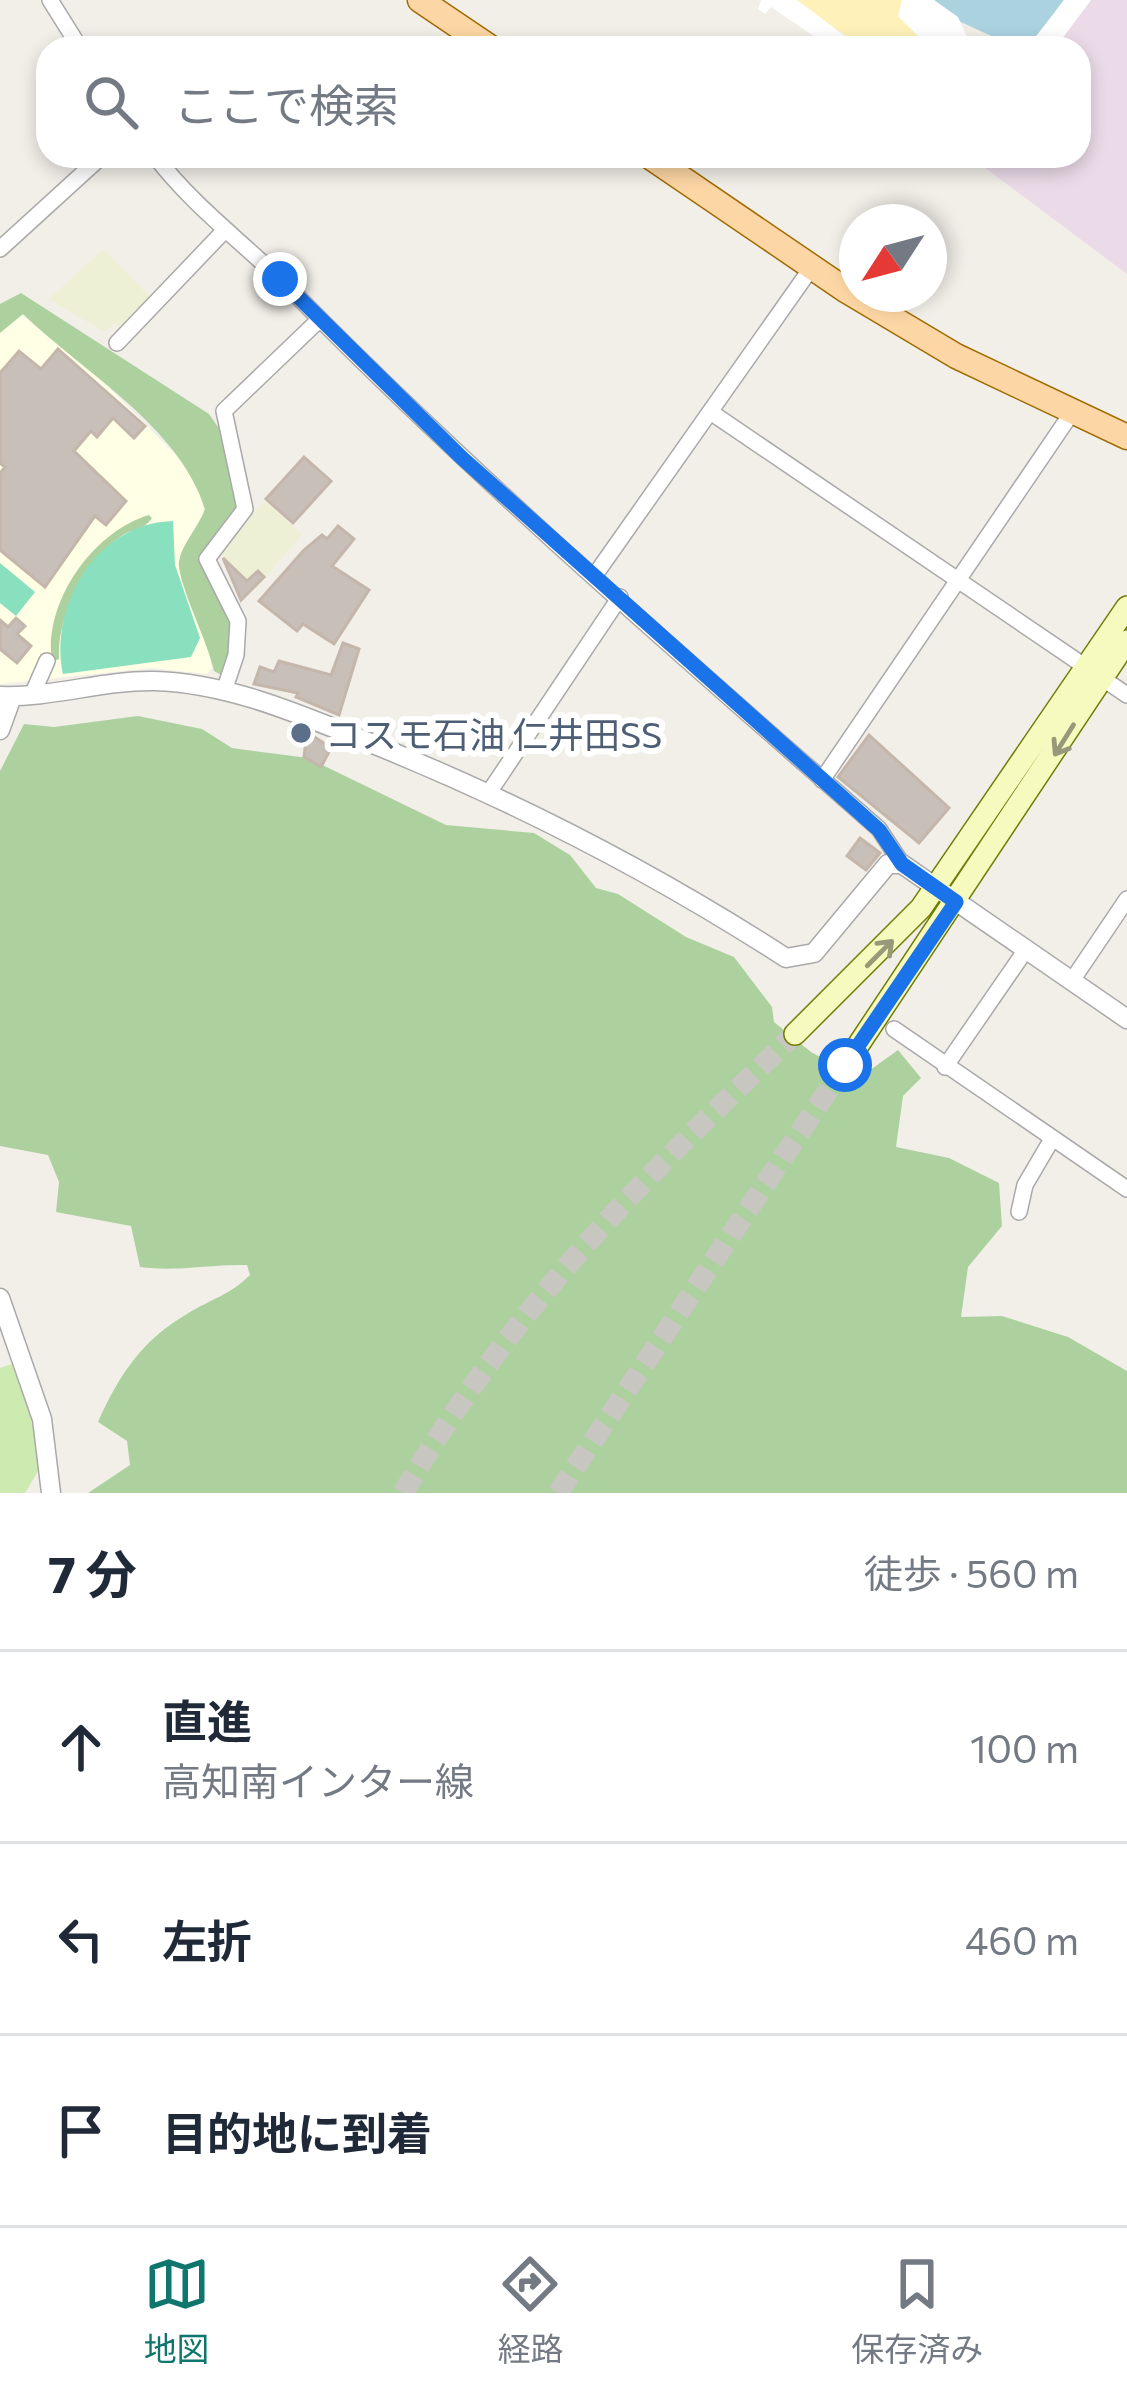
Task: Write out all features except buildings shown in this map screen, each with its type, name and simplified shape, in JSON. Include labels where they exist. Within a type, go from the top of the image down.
[{"type":"main road","points":[[420,0],[473,36]]},
{"type":"main road","points":[[668,168],[812,267],[956,356],[1127,437]]},
{"type":"main road","points":[[845,1065],[956,902],[1094,673],[1127,607]]},
{"type":"main road","points":[[795,1034],[897,936],[1094,673],[1127,641]]},
{"type":"street","points":[[50,0],[72,36]]},
{"type":"street","points":[[0,249],[89,168]]},
{"type":"street","points":[[165,168],[191,201],[445,442],[879,830],[902,864],[1127,1019]]},
{"type":"street","points":[[117,343],[225,230]]},
{"type":"street","points":[[595,575],[812,267]]},
{"type":"street","points":[[224,691],[236,655],[238,621],[207,559],[241,519],[246,499],[224,411],[320,319]]},
{"type":"street","points":[[822,780],[1073,411]]},
{"type":"street","points":[[712,413],[1127,695]]},
{"type":"street","points":[[490,791],[620,597]]},
{"type":"street","points":[[0,730],[15,696],[47,661]]},
{"type":"street","points":[[15,696],[155,681],[224,691],[315,721],[490,791],[672,884],[786,958],[814,953],[875,875],[888,864],[902,864]]},
{"type":"street","points":[[1071,982],[1127,899]]},
{"type":"street","points":[[946,1067],[1024,951]]},
{"type":"street","points":[[894,1029],[1127,1189]]},
{"type":"street","points":[[1019,1212],[1024,1185],[1052,1139]]},
{"type":"street","points":[[0,1298],[42,1419],[51,1493]]},
{"type":"shaded area","points":[[1091,0],[1127,0],[1127,274],[985,168],[1091,168],[1091,36],[1064,36]]},
{"type":"shaded area","points":[[103,249],[153,300],[123,331],[115,323],[104,332],[49,299]]},
{"type":"shaded area","points":[[22,315],[91,370],[196,475],[204,511],[183,570],[187,598],[207,640],[212,668],[207,674],[151,668],[0,684],[0,333]]},
{"type":"shaded area","points":[[265,501],[302,534],[256,589],[219,552]]},
{"type":"green space","points":[[21,293],[209,414],[225,437],[239,507],[203,555],[232,617],[225,677],[214,671],[179,570],[181,555],[205,509],[192,479],[152,426],[23,314],[0,333],[0,304]]},
{"type":"green space","points":[[149,515],[152,518],[141,528],[109,545],[85,573],[68,607],[59,659],[52,662],[55,617],[76,573],[109,537]]},
{"type":"green space","points":[[173,521],[175,565],[200,638],[191,657],[63,674],[64,621],[84,572],[122,536],[146,525]]},
{"type":"green space","points":[[0,563],[35,592],[16,616],[0,603]]},
{"type":"green space","points":[[138,716],[202,729],[232,748],[308,758],[446,825],[534,833],[570,855],[596,888],[618,894],[686,937],[734,957],[772,1007],[774,1022],[811,1052],[859,1078],[898,1050],[921,1078],[903,1096],[896,1147],[949,1158],[999,1183],[1002,1226],[968,1267],[961,1317],[1002,1316],[1068,1337],[1127,1371],[1127,1493],[88,1493],[130,1465],[127,1441],[98,1422],[133,1360],[171,1324],[250,1275],[247,1265],[140,1267],[131,1226],[56,1212],[59,1182],[48,1155],[0,1146],[0,771],[24,724],[54,727]]},
{"type":"green space","points":[[12,1364],[29,1408],[40,1468],[25,1493],[0,1493],[0,1368]]},
{"type":"sand","points":[[797,0],[902,0],[899,16],[918,36],[845,36]]},
{"type":"water","points":[[913,0],[1064,0],[1038,36],[991,36]]},
{"type":"pier","points":[[761,0],[797,0],[845,36],[813,36],[771,7],[765,14],[758,9]]},
{"type":"pier","points":[[902,0],[934,0],[958,17],[967,36],[918,36],[898,16]]},
{"type":"pier","points":[[1064,0],[1091,0],[1064,36],[1036,36]]},
{"type":"tunnel","points":[[403,1493],[489,1363],[535,1304],[683,1142],[795,1034]]},
{"type":"tunnel","points":[[558,1493],[845,1065]]},
{"type":"place","name":"コスモ石油 仁井田SS","points":[[301,733]]},
{"type":"route","points":[[280,279],[462,458],[879,830],[896,848],[902,864],[956,902],[845,1065]]}]
